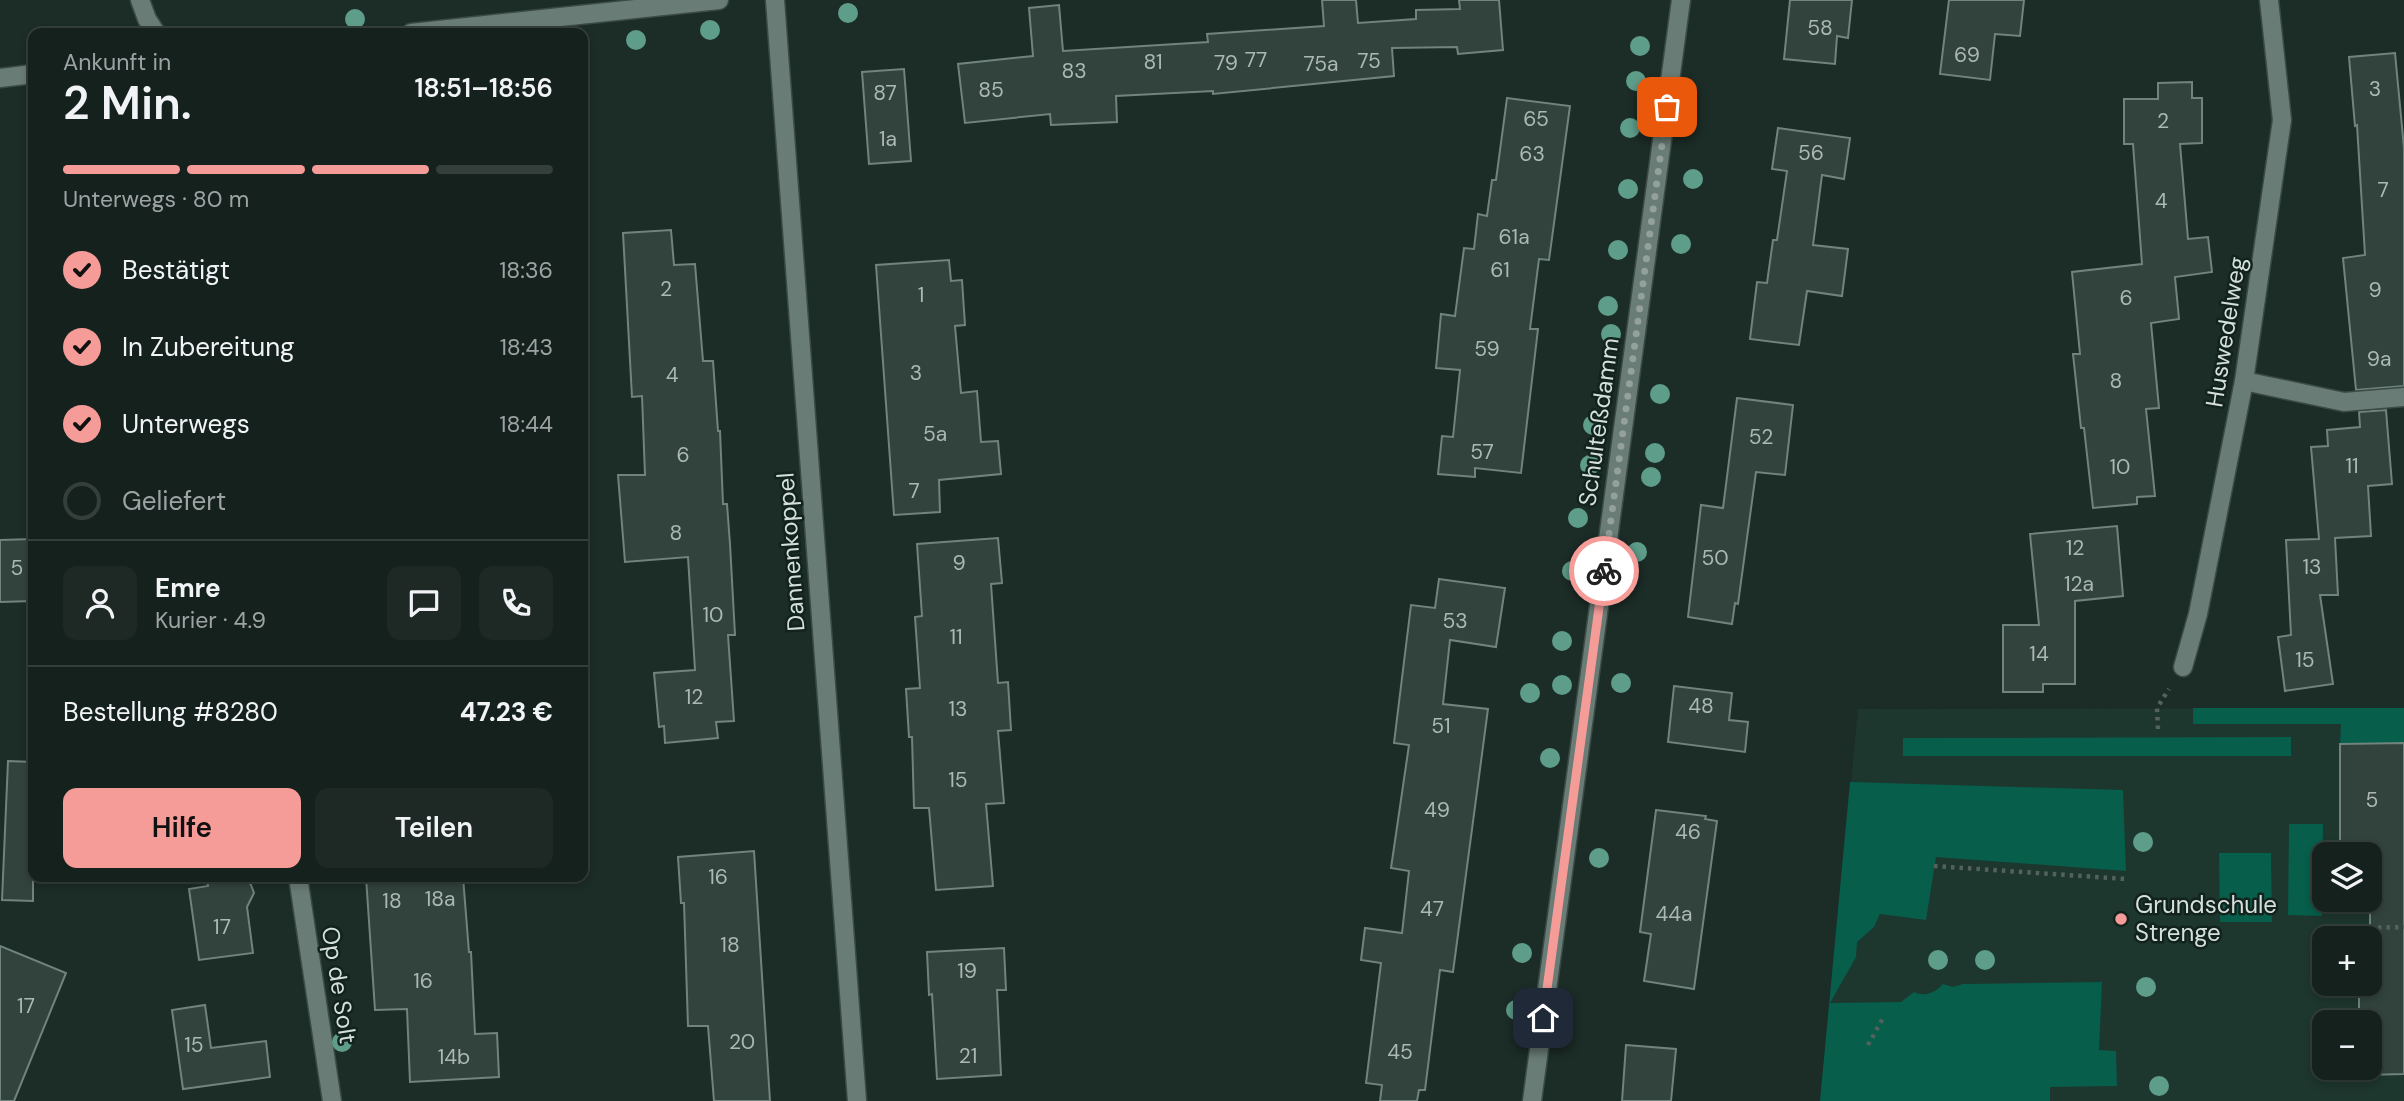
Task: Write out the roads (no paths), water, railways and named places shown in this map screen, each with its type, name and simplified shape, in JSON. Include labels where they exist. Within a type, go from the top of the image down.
[{"type":"street","points":[[140,0],[153,28]]},
{"type":"street","points":[[446,28],[602,6],[719,0]]},
{"type":"street","name":"Dannenkoppel","points":[[775,0],[857,1101]]},
{"type":"street","name":"Schulteßdamm","points":[[1532,1101],[1681,0]]},
{"type":"street","name":"Huswedelweg","points":[[2183,667],[2198,614],[2244,380],[2283,120],[2269,0]]},
{"type":"street","points":[[0,78],[28,75]]},
{"type":"street","points":[[2244,380],[2344,402],[2404,397]]},
{"type":"street","name":"Op de Solt","points":[[299,882],[332,1101]]},
{"type":"place","name":"Grundschule Strenge","points":[[2121,919]]}]
